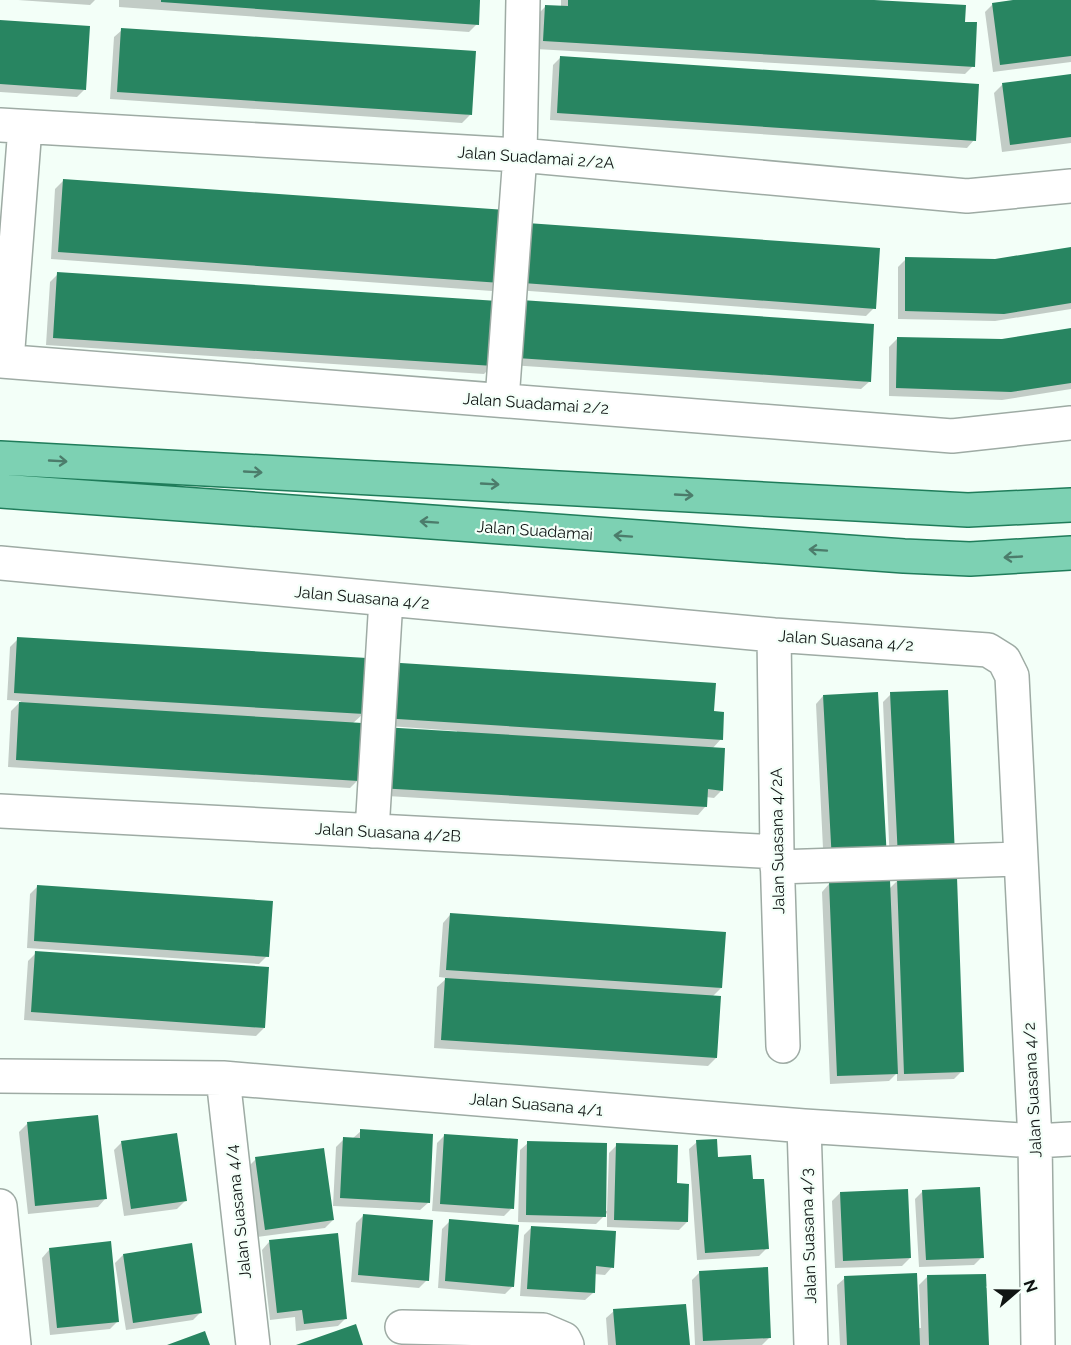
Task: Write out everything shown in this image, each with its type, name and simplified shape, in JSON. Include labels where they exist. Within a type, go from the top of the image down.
[{"type":"main road","points":[[0,458],[968,510],[1071,505]]},
{"type":"main road","name":"Jalan Suadamai","points":[[0,491],[904,556],[970,559],[1071,553]]},
{"type":"street","points":[[502,400],[520,155],[523,0]]},
{"type":"street","points":[[4,361],[13,126]]},
{"type":"street","name":"Jalan Suadamai 2/2A","points":[[13,126],[520,155],[967,196],[1071,186]]},
{"type":"street","name":"Jalan Suadamai 2/2","points":[[4,361],[952,436],[1071,423]]},
{"type":"street","name":"Jalan Suasana 4/2","points":[[0,563],[774,635],[988,650],[1004,660],[1012,676],[1035,1141],[1038,1345]]},
{"type":"street","points":[[372,831],[386,599]]},
{"type":"street","name":"Jalan Suasana 4/2A","points":[[774,635],[777,860],[783,1046]]},
{"type":"street","name":"Jalan Suasana 4/2B","points":[[0,812],[372,831],[777,860],[1021,859]]},
{"type":"street","name":"Jalan Suasana 4/1","points":[[0,1076],[223,1078],[804,1126],[1035,1141],[1071,1139]]},
{"type":"street","name":"Jalan Suasana 4/4","points":[[223,1078],[253,1345]]},
{"type":"street","name":"Jalan Suasana 4/3","points":[[804,1126],[811,1345]]},
{"type":"street","points":[[0,1206],[14,1345]]},
{"type":"street","points":[[402,1327],[543,1330],[564,1339],[567,1345]]},
{"type":"building","points":[[161,0],[480,0],[479,25],[161,2]]},
{"type":"building","points":[[568,0],[874,0],[966,5],[965,22],[977,22],[975,67],[543,41],[545,5],[568,6]]},
{"type":"building","points":[[1013,0],[1071,0],[1071,56],[1000,65],[992,3]]},
{"type":"building","points":[[0,20],[90,26],[86,90],[0,84]]},
{"type":"building","points":[[121,28],[476,51],[472,115],[117,92]]},
{"type":"building","points":[[560,56],[979,84],[976,141],[557,113]]},
{"type":"building","points":[[1071,74],[1071,137],[1010,145],[1002,83]]},
{"type":"building","points":[[63,179],[506,210],[501,283],[58,252]]},
{"type":"building","points":[[527,223],[880,248],[876,309],[523,283]]},
{"type":"building","points":[[1071,247],[1071,303],[1004,314],[905,311],[905,257],[995,259]]},
{"type":"building","points":[[57,272],[498,301],[494,366],[53,338]]},
{"type":"building","points":[[521,300],[874,324],[871,382],[517,358]]},
{"type":"building","points":[[1071,328],[1071,383],[1011,392],[896,388],[897,337],[1002,339]]},
{"type":"building","points":[[17,637],[367,658],[364,714],[14,693]]},
{"type":"building","points":[[385,662],[716,683],[714,711],[724,712],[723,740],[382,718]]},
{"type":"building","points":[[948,690],[955,856],[898,858],[890,692]]},
{"type":"building","points":[[878,692],[887,859],[832,862],[823,695]]},
{"type":"building","points":[[19,702],[362,723],[359,781],[16,760]]},
{"type":"building","points":[[382,727],[725,748],[723,791],[708,789],[707,807],[378,788]]},
{"type":"building","points":[[957,877],[964,1072],[904,1074],[897,879]]},
{"type":"building","points":[[890,880],[898,1074],[837,1076],[829,882]]},
{"type":"building","points":[[37,885],[273,901],[269,957],[34,941]]},
{"type":"building","points":[[450,913],[726,932],[722,988],[446,970]]},
{"type":"building","points":[[35,951],[269,967],[265,1028],[31,1012]]},
{"type":"building","points":[[445,978],[721,996],[717,1058],[441,1040]]},
{"type":"building","points":[[98,1115],[107,1199],[35,1206],[27,1122]]},
{"type":"building","points":[[360,1129],[433,1134],[430,1203],[340,1198],[343,1137],[360,1138]]},
{"type":"building","points":[[177,1133],[187,1201],[131,1209],[121,1141]]},
{"type":"building","points":[[444,1134],[518,1139],[514,1209],[440,1204]]},
{"type":"building","points":[[717,1139],[718,1157],[751,1155],[753,1179],[764,1179],[769,1249],[705,1253],[696,1140]]},
{"type":"building","points":[[527,1141],[607,1143],[606,1217],[526,1215]]},
{"type":"building","points":[[616,1143],[678,1145],[677,1183],[689,1184],[688,1222],[614,1220]]},
{"type":"building","points":[[324,1148],[334,1220],[265,1230],[255,1157]]},
{"type":"building","points":[[980,1187],[984,1258],[926,1260],[922,1190]]},
{"type":"building","points":[[908,1189],[911,1258],[843,1261],[840,1192]]},
{"type":"building","points":[[363,1214],[433,1220],[429,1281],[358,1275]]},
{"type":"building","points":[[449,1219],[519,1225],[514,1287],[445,1281]]},
{"type":"building","points":[[531,1226],[616,1231],[614,1268],[596,1266],[595,1293],[527,1289]]},
{"type":"building","points":[[338,1233],[347,1319],[304,1324],[302,1310],[277,1313],[269,1240]]},
{"type":"building","points":[[111,1241],[119,1322],[57,1328],[49,1248]]},
{"type":"building","points":[[192,1243],[202,1313],[133,1323],[123,1254]]},
{"type":"building","points":[[768,1267],[771,1338],[703,1341],[699,1271]]},
{"type":"building","points":[[917,1273],[920,1345],[847,1345],[844,1276]]},
{"type":"building","points":[[986,1274],[989,1345],[929,1345],[927,1275]]},
{"type":"building","points":[[686,1304],[690,1345],[616,1345],[613,1309]]},
{"type":"building","points":[[356,1324],[363,1345],[296,1345]]},
{"type":"building","points":[[205,1331],[210,1345],[167,1345]]}]
